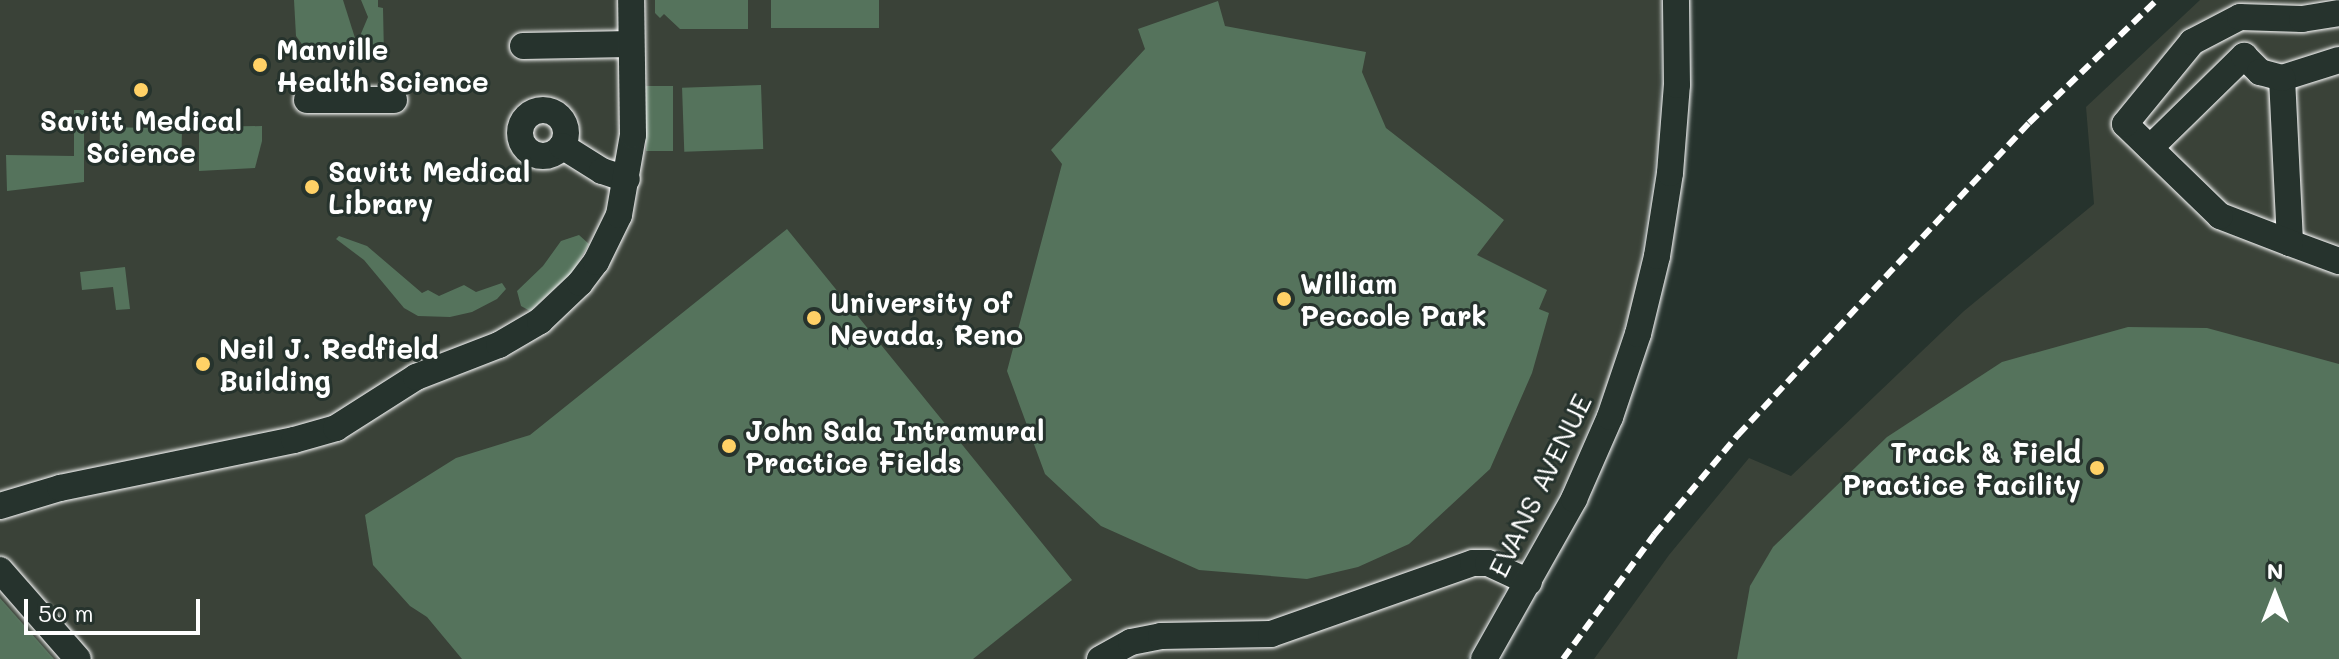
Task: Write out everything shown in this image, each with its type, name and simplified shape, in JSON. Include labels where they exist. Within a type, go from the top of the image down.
[{"type":"street","points":[[0,506],[60,488],[294,440],[336,428],[416,377],[520,334],[558,306],[596,262],[619,215],[633,135],[631,0]]},
{"type":"street","name":"EVANS AVENUE","points":[[1484,659],[1529,582],[1593,460],[1626,372],[1646,304],[1664,217],[1673,145],[1677,85],[1676,0]]},
{"type":"street","points":[[2339,13],[2302,19],[2240,17],[2192,42],[2125,124],[2220,216],[2339,261]]},
{"type":"street","points":[[523,46],[631,44]]},
{"type":"street","points":[[2150,148],[2244,56],[2260,72],[2282,78],[2339,60]]},
{"type":"street","points":[[2282,78],[2290,243]]},
{"type":"street","points":[[307,100],[394,100]]},
{"type":"street","points":[[562,146],[602,171],[627,179]]},
{"type":"street","points":[[1100,659],[1131,642],[1161,636],[1271,634],[1473,563],[1488,563],[1529,582]]},
{"type":"street","points":[[0,570],[78,659]]},
{"type":"shaded area","name":"University of Nevada, Reno","points":[[0,0],[1661,0],[1659,137],[1636,290],[1606,386],[1570,474],[1467,659],[0,659]]},
{"type":"shaded area","points":[[2200,0],[2339,0],[2339,659],[1594,659],[1669,555],[1749,458],[1791,476],[1964,311],[2094,204],[2086,107]]},
{"type":"green space","points":[[294,0],[343,0],[355,38],[348,51],[342,55],[322,54],[304,47],[296,36]]},
{"type":"green space","points":[[361,0],[378,0],[378,7],[383,8],[384,55],[359,55],[360,36],[368,17]]},
{"type":"green space","points":[[655,0],[748,0],[748,29],[680,29],[664,14],[660,18],[655,13]]},
{"type":"green space","points":[[771,0],[879,0],[879,28],[771,28]]},
{"type":"green space","name":"William Peccole Park","points":[[1218,1],[1225,26],[1366,52],[1362,72],[1386,128],[1504,220],[1477,255],[1547,290],[1539,309],[1549,313],[1532,373],[1490,469],[1409,544],[1358,567],[1307,579],[1199,570],[1101,526],[1045,474],[1007,371],[1062,164],[1051,150],[1145,49],[1138,29]]},
{"type":"green space","points":[[761,85],[763,149],[684,152],[682,88]]},
{"type":"green space","points":[[646,86],[673,86],[673,151],[646,151]]},
{"type":"green space","points":[[74,110],[84,110],[84,182],[7,191],[6,155],[74,156]]},
{"type":"green space","points":[[262,126],[262,141],[255,168],[199,171],[199,127]]},
{"type":"green space","points":[[100,127],[182,128],[181,158],[99,157]]},
{"type":"green space","name":"John Sala Intramural Practice Fields","points":[[787,229],[1072,580],[973,659],[462,659],[427,617],[410,606],[373,565],[365,515],[456,458],[530,435]]},
{"type":"green space","points":[[579,235],[589,244],[573,271],[530,311],[521,306],[517,291],[543,266],[561,241]]},
{"type":"green space","points":[[339,236],[367,246],[422,293],[428,290],[439,296],[464,285],[476,292],[502,283],[506,289],[497,299],[472,312],[450,317],[418,316],[404,308],[364,260],[336,239]]},
{"type":"green space","points":[[125,267],[130,309],[116,310],[113,287],[82,290],[80,272]]},
{"type":"green space","name":"Track & Field Practice Facility","points":[[2128,327],[2207,328],[2339,364],[2339,659],[1737,659],[1750,586],[1773,547],[1887,437],[2002,362]]},
{"type":"green space","points":[[0,598],[54,659],[0,659]]},
{"type":"railway","points":[[1563,659],[1654,535],[1738,435],[2029,123],[2157,0]]},
{"type":"place","name":"Manville Health Science","points":[[260,65]]},
{"type":"place","name":"Savitt Medical Science","points":[[141,90]]},
{"type":"place","name":"Savitt Medical Library","points":[[312,187]]},
{"type":"place","name":"William Peccole Park","points":[[1284,299]]},
{"type":"place","name":"University of Nevada, Reno","points":[[814,318]]},
{"type":"place","name":"Neil J. Redfield Building","points":[[203,364]]},
{"type":"place","name":"John Sala Intramural Practice Fields","points":[[729,446]]},
{"type":"place","name":"Track & Field Practice Facility","points":[[2097,468]]}]
